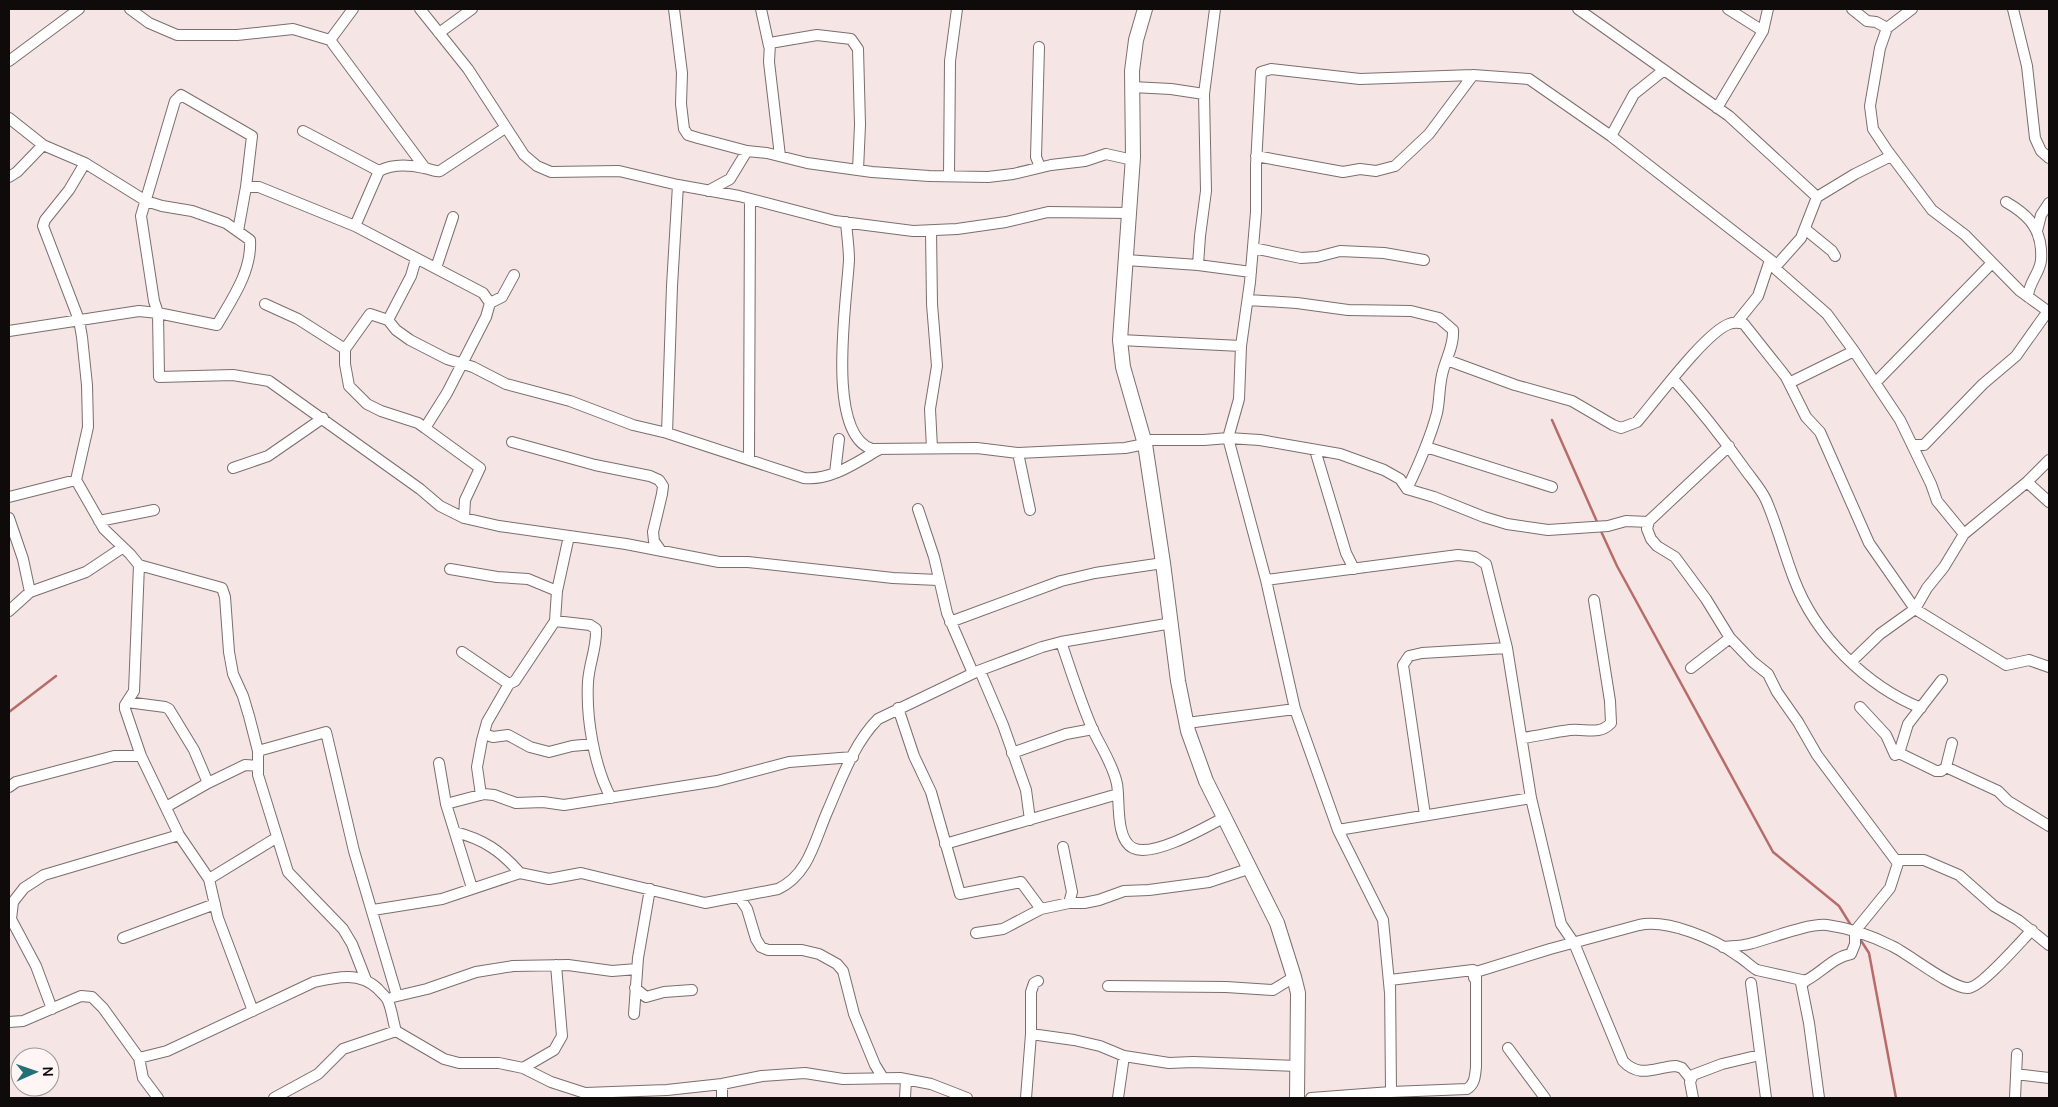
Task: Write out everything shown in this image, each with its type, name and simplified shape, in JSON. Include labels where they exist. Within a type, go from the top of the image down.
[{"type":"street","points":[[9,61],[79,9]]},
{"type":"street","points":[[130,9],[149,23],[177,35],[237,34],[293,29],[330,40],[424,168]]},
{"type":"street","points":[[330,40],[353,9]]},
{"type":"street","points":[[420,9],[468,69],[524,155],[537,166],[551,172],[620,171],[750,199],[835,222],[899,230],[957,230],[1006,222],[1048,212],[1129,213]]},
{"type":"street","points":[[439,33],[472,9]]},
{"type":"street","points":[[674,9],[682,73],[681,104],[684,129],[688,135],[747,151],[780,156],[807,163],[858,170],[928,176],[988,177],[1013,174],[1040,167],[1085,161],[1106,154],[1133,160]]},
{"type":"street","points":[[761,9],[769,46],[780,156]]},
{"type":"street","points":[[949,175],[950,61],[957,9]]},
{"type":"street","points":[[1145,9],[1136,40],[1132,87],[1133,160],[1120,340],[1123,367],[1145,442],[1172,624],[1178,681],[1186,723],[1206,781],[1277,923],[1298,993],[1297,1098]]},
{"type":"street","points":[[1198,265],[1206,191],[1204,94],[1215,9]]},
{"type":"street","points":[[1578,9],[1728,116],[1817,197]]},
{"type":"street","points":[[1728,9],[1763,31]]},
{"type":"street","points":[[1717,108],[1763,31],[1768,9]]},
{"type":"street","points":[[1852,9],[1867,21],[1876,22],[1887,28]]},
{"type":"street","points":[[1912,9],[1887,28],[1880,48],[1870,106],[1874,129],[1891,156],[1932,210],[1965,235],[2028,297],[2049,311],[2016,356],[1983,384],[1924,445],[1912,445]]},
{"type":"street","points":[[2013,9],[2027,66],[2035,138],[2041,151],[2049,158]]},
{"type":"street","points":[[769,46],[770,43],[776,41],[817,35],[851,39],[856,44],[858,49],[859,92],[858,170]]},
{"type":"street","points":[[1039,47],[1036,157],[1040,167]]},
{"type":"street","points":[[1390,993],[1383,920],[1338,830],[1295,709],[1266,580],[1228,438],[1239,399],[1241,346],[1251,272],[1256,212],[1256,156],[1261,72],[1271,69],[1360,78],[1473,75],[1529,79],[1611,136],[1773,264],[1827,314],[1900,420],[1931,484],[1937,501],[1964,534]]},
{"type":"street","points":[[1611,136],[1634,94],[1664,70]]},
{"type":"street","points":[[1256,156],[1343,172],[1360,169],[1376,171],[1395,166],[1429,134],[1473,75]]},
{"type":"street","points":[[1132,87],[1171,89],[1204,94]]},
{"type":"street","points":[[238,231],[252,136],[182,95],[175,101],[142,216],[154,301],[158,313],[159,377],[233,375],[269,381],[323,418],[420,489],[440,506],[464,518],[499,526],[719,562],[748,562],[894,578],[938,580]]},
{"type":"street","points":[[9,118],[43,144],[84,162],[146,200],[192,211],[226,223],[250,240],[250,250],[242,280],[217,325],[139,311],[9,331]]},
{"type":"street","points":[[303,132],[379,170],[393,166],[424,168],[434,172],[440,171],[505,128]]},
{"type":"street","points":[[9,177],[17,172],[43,144]]},
{"type":"street","points":[[708,191],[730,178],[747,151]]},
{"type":"street","points":[[1737,322],[1758,296],[1773,264],[1801,238],[1817,197],[1855,174],[1891,156]]},
{"type":"street","points":[[84,162],[70,190],[45,220],[43,226],[79,320],[87,385],[88,427],[76,480],[104,530],[139,565],[222,588],[225,597],[229,652],[233,674],[243,696],[258,752],[258,775],[288,872],[343,929],[352,944],[366,980]]},
{"type":"street","points":[[355,226],[379,170]]},
{"type":"street","points":[[730,178],[736,196]]},
{"type":"street","points":[[667,433],[672,286],[678,185]]},
{"type":"street","points":[[246,187],[259,187],[355,226],[483,293],[490,303]]},
{"type":"street","points":[[749,459],[750,199]]},
{"type":"street","points":[[2006,202],[2029,218],[2037,231],[2040,244],[2040,264],[2029,288],[2028,297]]},
{"type":"street","points":[[2037,231],[2041,215],[2049,203]]},
{"type":"street","points":[[2029,218],[2041,215]]},
{"type":"street","points":[[436,268],[452,217]]},
{"type":"street","points":[[846,222],[849,258],[842,360],[843,392],[848,416],[858,441],[864,447],[880,449],[977,448],[1018,453],[1125,448],[1145,442],[1228,438],[1260,440],[1340,454],[1368,463],[1400,479],[1407,488],[1507,524],[1548,530],[1600,527],[1626,521],[1648,522]]},
{"type":"street","points":[[1805,229],[1832,251],[1835,256]]},
{"type":"street","points":[[931,230],[932,304],[937,366],[930,409],[932,448]]},
{"type":"street","points":[[1253,248],[1301,258],[1317,257],[1340,251],[1384,253],[1424,260]]},
{"type":"street","points":[[388,320],[411,276],[416,259]]},
{"type":"street","points":[[1126,260],[1198,265],[1251,272]]},
{"type":"street","points":[[1875,384],[1992,263]]},
{"type":"street","points":[[425,428],[486,317],[490,303],[502,297],[514,275]]},
{"type":"street","points":[[1248,300],[1297,303],[1348,310],[1411,311],[1440,318],[1453,330],[1454,339],[1442,377],[1437,411],[1426,447],[1407,488]]},
{"type":"street","points":[[265,304],[298,319],[345,349]]},
{"type":"street","points":[[464,518],[465,500],[480,468],[418,422],[381,411],[367,404],[349,386],[345,349],[370,314],[388,320],[396,330],[410,340],[461,364],[473,367],[485,375],[506,384],[541,392],[633,425],[667,433],[804,478],[816,479],[835,473],[880,449]]},
{"type":"street","points":[[1447,360],[1515,384],[1572,400],[1621,428],[1636,422],[1708,339],[1728,324],[1737,322],[1744,324],[1789,383],[1806,417],[1820,432],[1869,543],[1915,610],[2006,665],[2029,660],[2049,667]]},
{"type":"street","points":[[1120,340],[1241,346]]},
{"type":"street","points":[[1789,383],[1854,351]]},
{"type":"street","points":[[1673,379],[1704,414],[1766,498],[1794,580],[1805,605],[1818,624],[1851,662],[1868,678],[1905,701],[1922,708]]},
{"type":"street","points":[[233,468],[268,456],[323,418]]},
{"type":"street","points":[[835,473],[839,439]]},
{"type":"street","points":[[512,442],[595,466],[650,476],[659,480],[663,486],[653,532],[654,541],[661,551]]},
{"type":"street","points":[[1729,446],[1648,522],[1647,529],[1651,539],[1657,546],[1675,557],[1706,599],[1730,638],[1768,674],[1777,692],[1798,722],[1817,756],[1897,862]]},
{"type":"street","points":[[1426,447],[1552,487]]},
{"type":"street","points":[[1315,450],[1346,553],[1354,568]]},
{"type":"street","points":[[1018,453],[1030,510]]},
{"type":"street","points":[[1851,662],[1880,634],[1915,610],[1927,588],[1944,567],[1964,534],[2027,482],[2049,460]]},
{"type":"street","points":[[9,497],[76,480]]},
{"type":"street","points":[[2027,482],[2049,502]]},
{"type":"street","points":[[99,521],[154,510]]},
{"type":"street","points":[[918,510],[934,557],[938,580],[950,622],[977,672],[1012,753],[1026,790],[1030,820]]},
{"type":"street","points":[[9,518],[23,559],[30,592]]},
{"type":"street","points":[[481,794],[478,767],[487,722],[509,684],[515,681],[555,621],[557,591],[569,536]]},
{"type":"street","points":[[9,611],[30,592],[86,572],[122,548]]},
{"type":"street","points":[[1266,580],[1458,555],[1475,557],[1486,564],[1507,648],[1523,738],[1531,798],[1562,924],[1574,943],[1623,1061],[1631,1069],[1639,1072],[1676,1066],[1682,1068],[1690,1078],[1694,1098]]},
{"type":"street","points":[[950,622],[1061,581],[1095,573],[1163,563]]},
{"type":"street","points":[[139,565],[134,691],[125,709],[141,756],[179,835],[209,879],[218,918],[253,1011]]},
{"type":"street","points":[[450,569],[497,578],[528,579],[557,591]]},
{"type":"street","points":[[1523,738],[1571,729],[1596,732],[1607,728],[1611,723],[1610,701],[1594,600]]},
{"type":"street","points":[[555,621],[590,625],[596,629],[588,681],[593,744],[598,770],[611,798]]},
{"type":"street","points":[[373,910],[442,899],[520,873],[549,879],[581,874],[705,903],[778,890],[788,885],[801,872],[810,857],[828,810],[852,757],[868,729],[878,719],[977,672],[1061,642],[1172,624]]},
{"type":"street","points":[[1691,668],[1730,638]]},
{"type":"street","points":[[1061,642],[1093,729],[1116,780],[1118,810],[1124,837],[1128,844],[1134,849],[1168,845],[1225,817]]},
{"type":"street","points":[[1425,815],[1403,664],[1409,656],[1422,653],[1507,648]]},
{"type":"street","points":[[462,652],[509,684]]},
{"type":"street","points":[[1899,754],[1908,724],[1942,680]]},
{"type":"street","points":[[127,702],[169,709],[194,750],[208,783]]},
{"type":"street","points":[[1860,707],[1886,735],[1895,755],[1899,754],[1936,771],[1941,771],[1946,766],[1952,743]]},
{"type":"street","points":[[898,708],[914,756],[931,792],[960,894],[1021,882],[1041,908]]},
{"type":"street","points":[[1186,723],[1295,709]]},
{"type":"street","points":[[1012,753],[1066,734],[1093,729]]},
{"type":"street","points":[[258,752],[326,732],[354,850],[373,910],[392,998],[396,1032]]},
{"type":"street","points":[[484,734],[493,737],[508,735],[530,747],[549,752],[572,746],[593,744]]},
{"type":"street","points":[[9,787],[16,782],[114,756],[141,756]]},
{"type":"street","points":[[446,804],[481,794],[494,795],[516,803],[543,802],[564,805],[717,781],[789,762],[852,757]]},
{"type":"street","points":[[439,763],[446,804],[472,888]]},
{"type":"street","points":[[166,807],[244,765],[258,766]]},
{"type":"street","points":[[1946,766],[1998,791],[2008,800],[2049,826]]},
{"type":"street","points":[[945,844],[1118,794]]},
{"type":"street","points":[[1338,830],[1531,798]]},
{"type":"street","points":[[455,832],[476,837],[508,859],[520,873]]},
{"type":"street","points":[[52,1009],[36,966],[11,919],[13,902],[24,888],[44,874],[179,835]]},
{"type":"street","points":[[209,879],[276,838]]},
{"type":"street","points":[[1063,847],[1073,899]]},
{"type":"street","points":[[1818,1098],[1809,1023],[1801,983],[1842,955],[1851,954],[1855,944],[1855,931],[1890,888],[1897,862],[1902,859],[1924,860],[1959,875],[1994,906],[2032,930],[2049,945]]},
{"type":"street","points":[[976,933],[1003,929],[1041,908],[1073,899],[1099,900],[1124,891],[1209,882],[1251,868]]},
{"type":"street","points":[[634,1014],[637,992],[637,969],[650,889]]},
{"type":"street","points":[[739,897],[747,909],[756,939],[761,948],[768,950],[802,950],[819,954],[837,964],[842,971],[854,1014],[883,1078]]},
{"type":"street","points":[[123,938],[216,904]]},
{"type":"street","points":[[1311,1098],[1467,1089],[1471,1087],[1476,1067],[1476,972],[1574,943],[1654,923],[1679,928],[1723,948],[1739,956],[1757,970],[1806,981]]},
{"type":"street","points":[[1723,948],[1748,944],[1801,929],[1824,925],[1855,931],[1891,945],[1957,986],[1968,988],[1976,986],[2032,930]]},
{"type":"street","points":[[139,1058],[166,1051],[314,982],[340,977],[353,976],[366,980],[392,998],[427,989],[484,970],[527,965],[556,965],[612,971],[637,969]]},
{"type":"street","points":[[523,1068],[554,1050],[562,1036],[556,965]]},
{"type":"street","points":[[1391,1092],[1390,980],[1473,970],[1476,994]]},
{"type":"street","points":[[1108,986],[1226,987],[1273,990],[1294,977]]},
{"type":"street","points":[[1026,1098],[1031,1034],[1031,992],[1034,983],[1038,981]]},
{"type":"street","points":[[1751,983],[1766,1098]]},
{"type":"street","points":[[637,992],[650,997],[664,992],[692,990]]},
{"type":"street","points":[[9,1022],[23,1021],[81,996],[92,997],[103,1008],[139,1058],[143,1078],[158,1098]]},
{"type":"street","points":[[274,1098],[318,1074],[343,1049],[396,1032],[444,1059],[459,1063],[499,1063],[523,1068],[551,1082],[585,1093],[618,1095],[722,1084],[788,1073],[805,1073],[843,1079],[906,1079],[931,1084],[967,1098]]},
{"type":"street","points":[[1031,1034],[1074,1040],[1100,1046],[1124,1056],[1169,1063],[1193,1062],[1298,1066]]},
{"type":"street","points":[[1508,1048],[1545,1098]]},
{"type":"street","points":[[2015,1098],[2017,1054]]},
{"type":"street","points":[[1690,1078],[1693,1075],[1722,1064],[1760,1055]]},
{"type":"street","points":[[1118,1098],[1124,1056]]},
{"type":"street","points":[[2016,1074],[2049,1078]]},
{"type":"street","points":[[904,1098],[906,1079]]},
{"type":"street","points":[[722,1084],[722,1098]]},
{"type":"street","points":[[584,1098],[599,1094]]},
{"type":"waterway","points":[[1552,420],[1598,524]]},
{"type":"waterway","points":[[1600,529],[1617,566],[1773,852],[1839,906],[1852,927]]},
{"type":"waterway","points":[[9,712],[56,676]]},
{"type":"waterway","points":[[1858,936],[1869,953],[1896,1098]]}]
